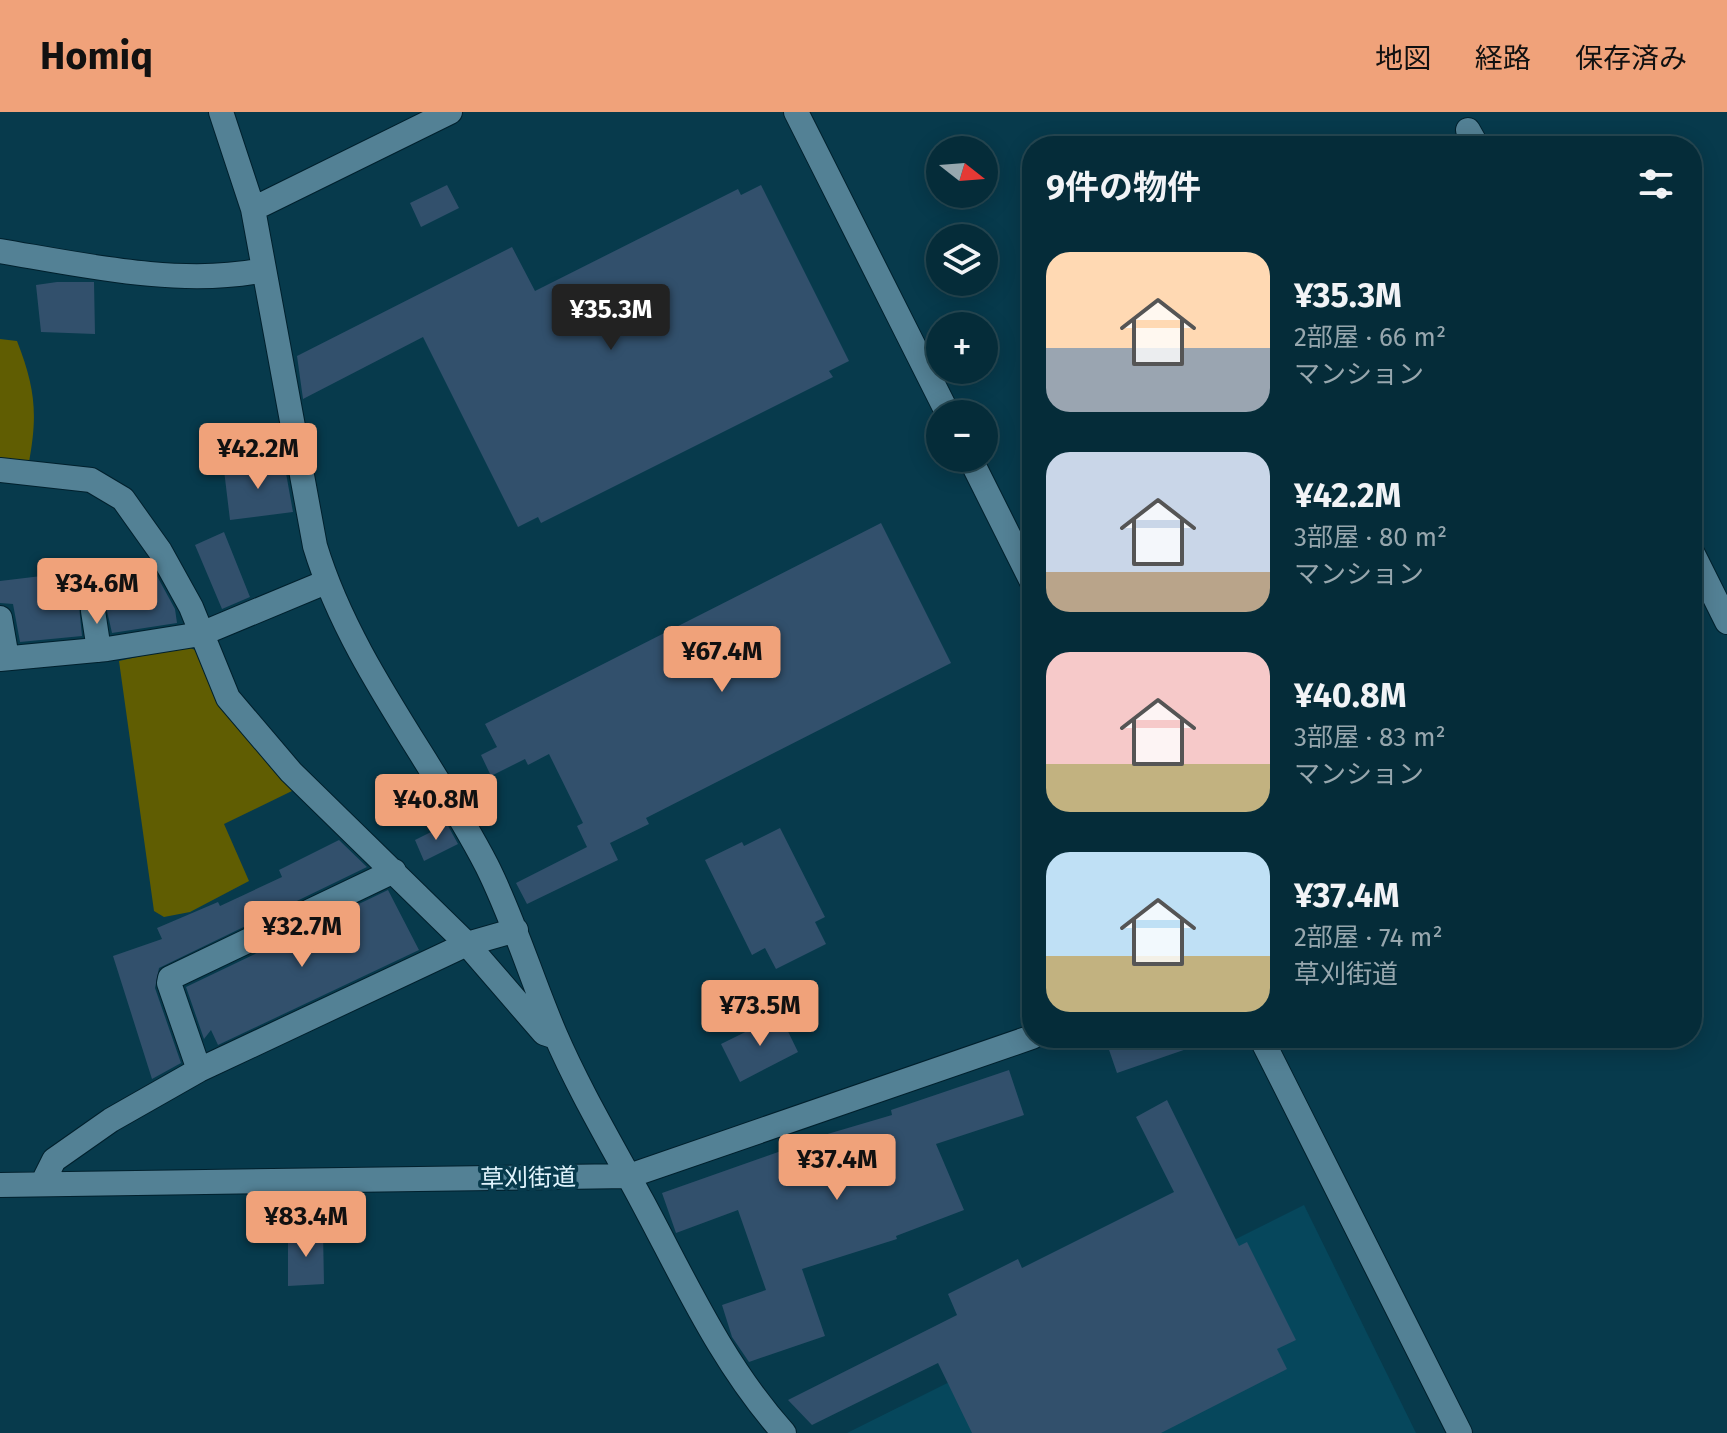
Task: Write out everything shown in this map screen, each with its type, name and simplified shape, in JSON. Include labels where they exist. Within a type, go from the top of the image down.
[{"type":"street","points":[[221,112],[253,209],[315,546],[326,582],[356,642],[484,860],[516,930],[556,1037],[588,1105],[629,1176],[711,1334],[739,1377],[784,1433]]},
{"type":"street","points":[[253,209],[450,112]]},
{"type":"street","points":[[796,112],[941,400]]},
{"type":"street","points":[[0,251],[89,266],[208,277],[264,270]]},
{"type":"street","points":[[0,470],[91,480],[123,499],[160,551],[191,607],[228,698],[291,772],[467,944],[544,1033],[556,1037]]},
{"type":"street","points":[[977,472],[1022,562]]},
{"type":"street","points":[[1702,572],[1727,622]]},
{"type":"street","points":[[0,618],[3,659],[99,650],[201,634],[326,582]]},
{"type":"street","points":[[93,611],[99,650]]},
{"type":"street","points":[[199,1070],[169,983],[170,978],[394,871]]},
{"type":"street","points":[[42,1184],[54,1160],[111,1120],[199,1070],[467,944],[516,930]]},
{"type":"street","name":"草刈街道","points":[[0,1185],[629,1176],[1022,1040]]},
{"type":"street","points":[[1266,1048],[1460,1433]]},
{"type":"shaded area","points":[[0,339],[17,341],[28,373],[34,415],[29,462],[0,461]]},
{"type":"shaded area","points":[[186,646],[195,650],[221,703],[294,790],[224,824],[249,881],[190,912],[164,917],[154,911],[119,661]]},
{"type":"shaded area","points":[[1304,1205],[1416,1433],[847,1433]]},
{"type":"building","points":[[447,185],[459,208],[421,227],[410,203]]},
{"type":"building","points":[[761,185],[849,361],[829,371],[833,377],[541,523],[538,517],[518,527],[423,337],[303,399],[297,356],[512,247],[535,291],[738,189],[741,195]]},
{"type":"building","points":[[94,282],[95,334],[41,332],[36,285]]},
{"type":"building","points":[[284,462],[293,512],[230,520],[224,470]]},
{"type":"building","points":[[881,523],[951,663],[646,818],[649,824],[610,843],[618,860],[527,904],[516,883],[587,847],[577,826],[583,823],[549,754],[528,765],[525,759],[491,776],[481,755],[497,747],[485,724]]},
{"type":"building","points":[[224,532],[250,597],[222,609],[195,545]]},
{"type":"building","points":[[83,571],[84,582],[116,577],[117,580],[124,579],[125,583],[157,576],[175,609],[177,623],[112,633],[105,602],[92,596],[79,606],[82,636],[20,642],[13,604],[0,603],[0,581]]},
{"type":"building","points":[[447,824],[458,844],[424,861],[415,840]]},
{"type":"building","points":[[780,828],[825,917],[815,922],[826,944],[776,969],[765,948],[752,955],[705,860],[742,842],[744,846]]},
{"type":"building","points":[[339,840],[367,867],[159,968],[155,988],[181,1063],[152,1079],[113,956],[162,939],[157,928],[218,902],[220,906],[282,877],[279,870]]},
{"type":"building","points":[[388,890],[419,950],[218,1045],[211,1030],[204,1039],[186,987]]},
{"type":"building","points":[[780,1015],[798,1052],[740,1082],[721,1044]]},
{"type":"building","points":[[1108,1048],[1190,1048],[1117,1073]]},
{"type":"building","points":[[1009,1070],[1024,1115],[936,1144],[964,1210],[896,1236],[897,1239],[802,1269],[825,1336],[749,1362],[732,1337],[722,1305],[766,1290],[738,1210],[676,1233],[662,1193],[781,1151],[780,1148],[892,1115],[891,1110]]},
{"type":"building","points":[[1167,1100],[1239,1246],[1247,1242],[1296,1340],[1277,1349],[1287,1369],[1161,1433],[972,1433],[938,1363],[812,1425],[788,1400],[957,1315],[948,1294],[1018,1259],[1022,1268],[1174,1192],[1136,1117]]},
{"type":"building","points":[[323,1232],[324,1284],[288,1286],[288,1233]]}]
